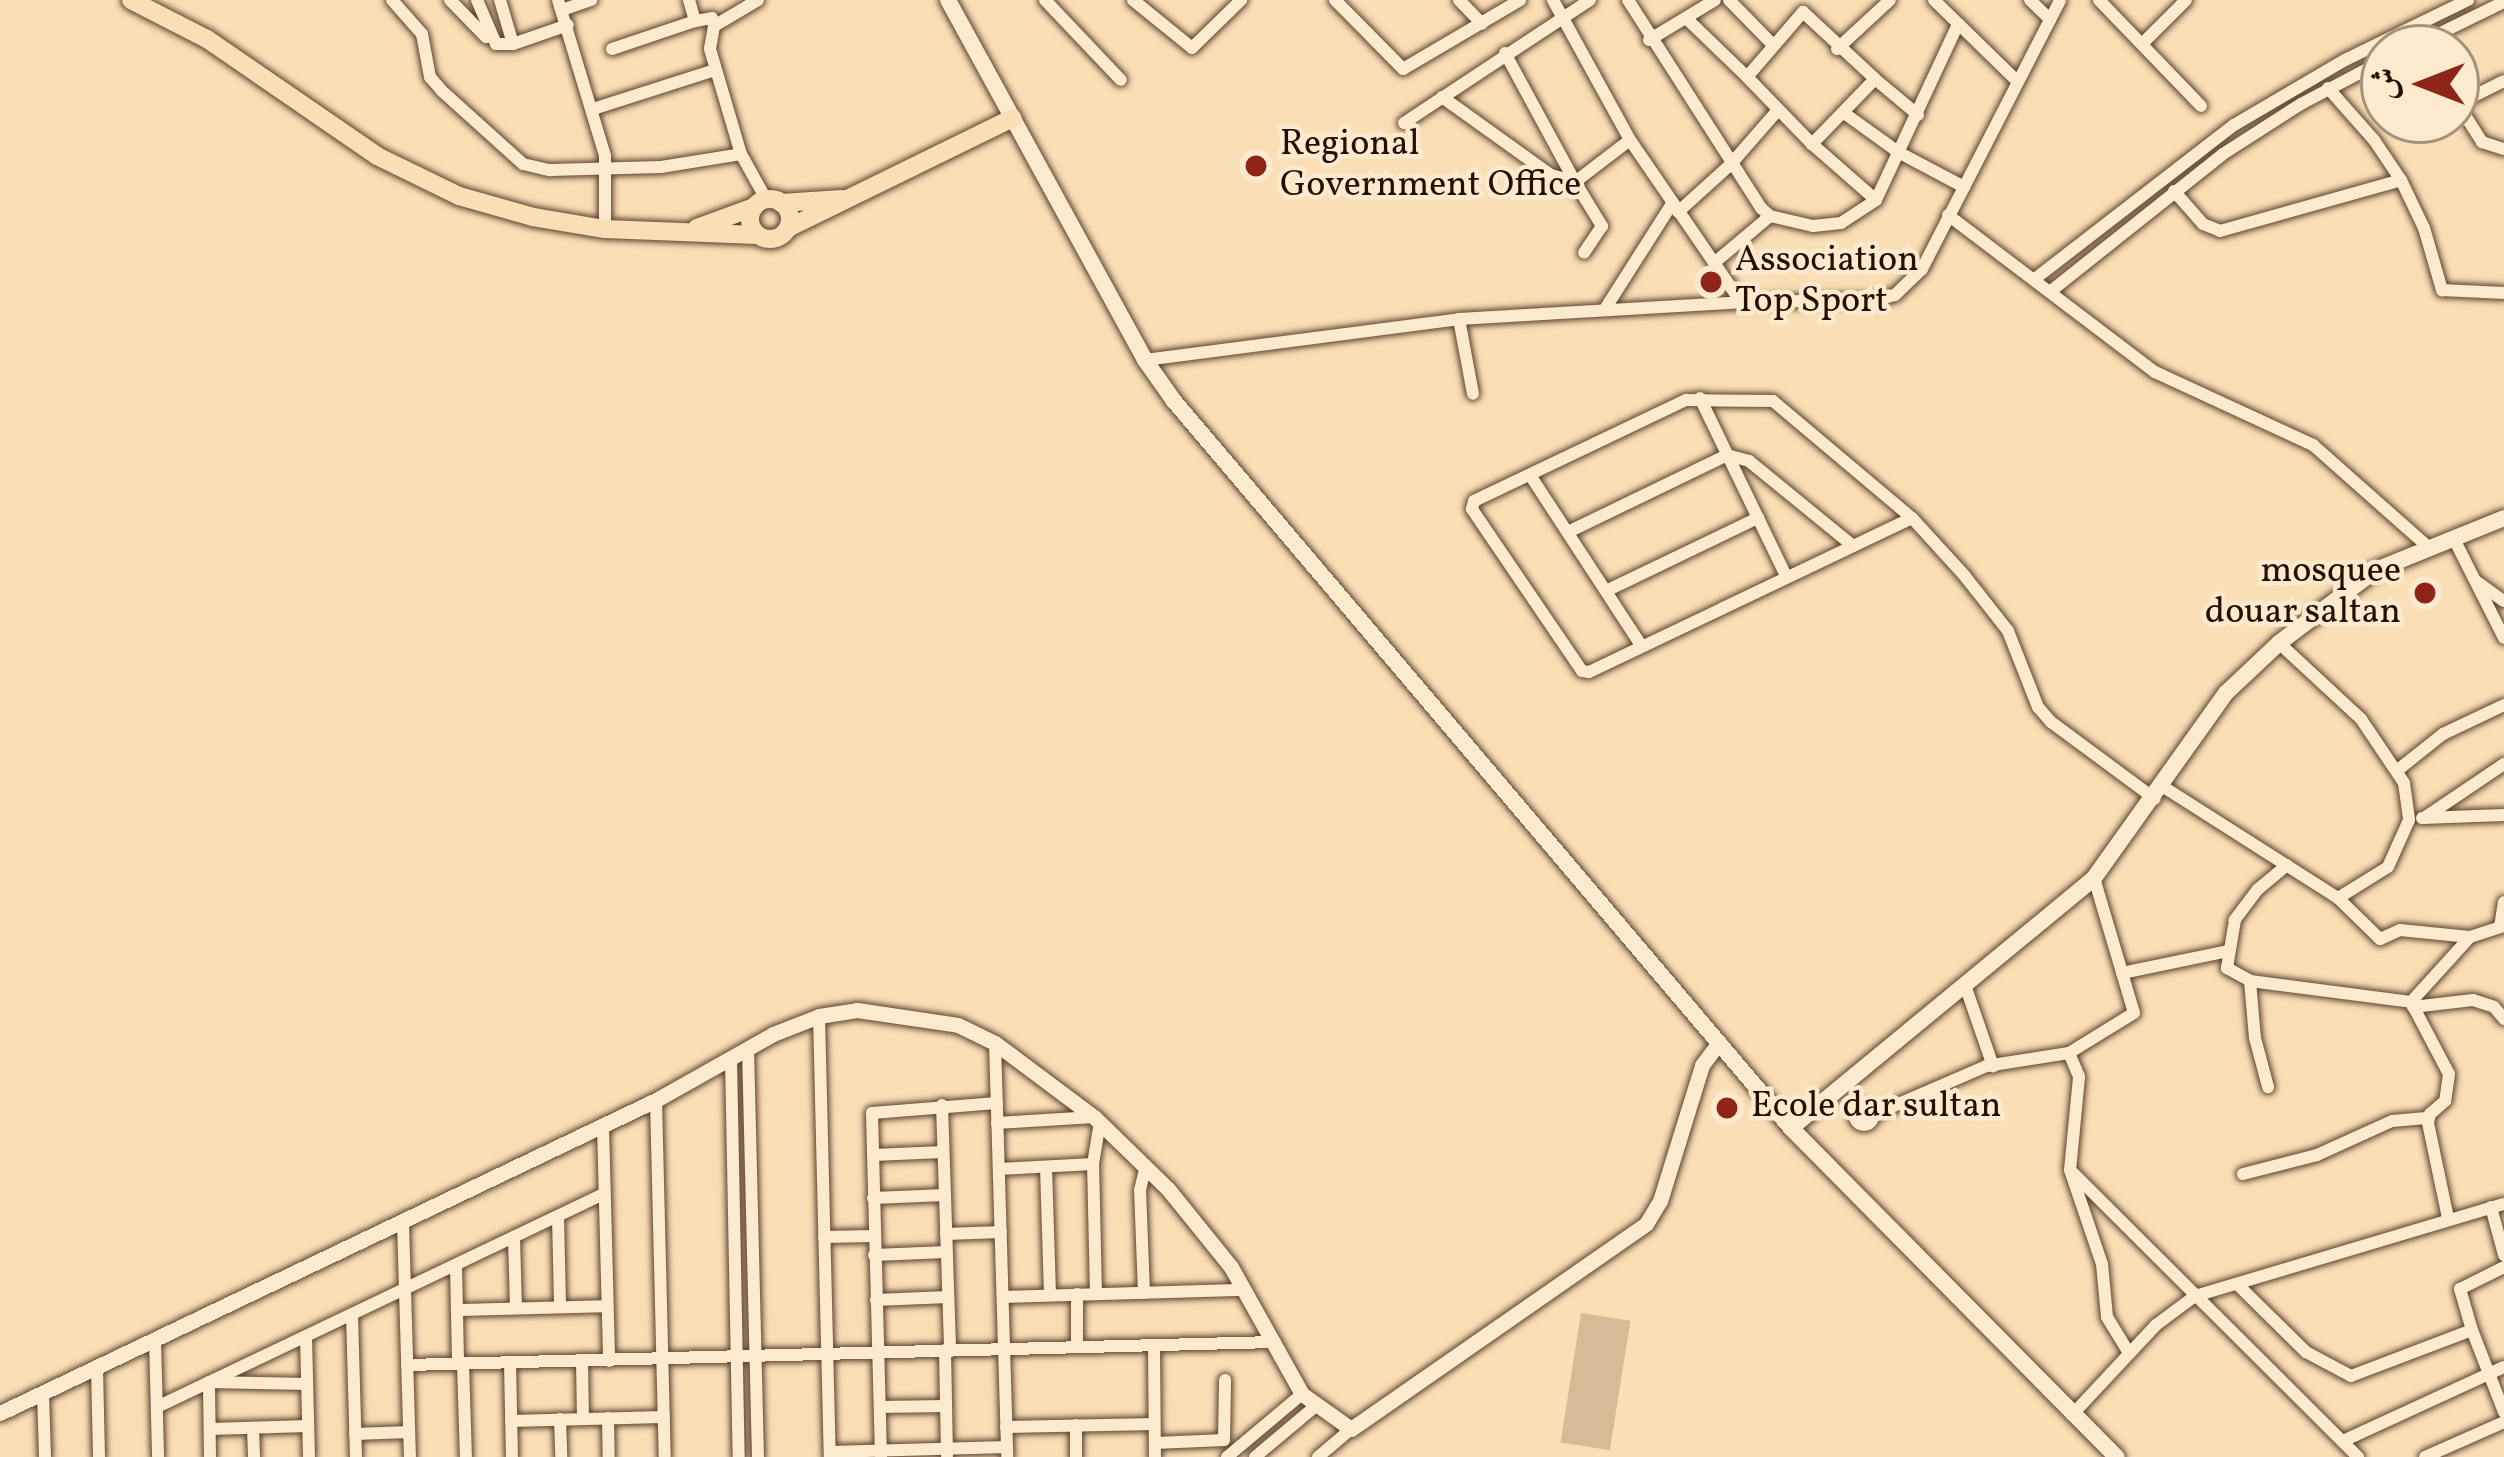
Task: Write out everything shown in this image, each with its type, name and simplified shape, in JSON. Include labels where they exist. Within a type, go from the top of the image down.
[{"type":"main road","points":[[130,0],[207,39],[338,133],[416,177],[497,208],[605,229],[692,229],[774,239],[842,199],[1013,118]]},
{"type":"main road","points":[[948,0],[1145,360],[1174,401],[1790,1128],[2117,1457]]},
{"type":"main road","points":[[692,229],[767,203],[842,199]]},
{"type":"main road","points":[[767,203],[789,213],[788,228]]},
{"type":"main road","points":[[757,235],[750,225],[767,203]]},
{"type":"main road","points":[[1790,1128],[1966,988],[2094,878],[2226,693],[2279,643],[2349,588],[2427,546],[2504,518]]},
{"type":"street","points":[[392,0],[422,34],[430,77],[511,155],[535,168],[700,165],[741,154]]},
{"type":"street","points":[[450,0],[496,44],[513,44],[568,26]]},
{"type":"street","points":[[477,0],[496,44]]},
{"type":"street","points":[[500,0],[513,44]]},
{"type":"street","points":[[591,0],[560,5],[593,109],[606,169],[605,229]]},
{"type":"street","points":[[689,0],[695,21]]},
{"type":"street","points":[[714,26],[758,0]]},
{"type":"street","points":[[1045,0],[1121,80]]},
{"type":"street","points":[[1133,0],[1192,47],[1241,0]]},
{"type":"street","points":[[1335,0],[1402,69],[1520,0]]},
{"type":"street","points":[[1459,0],[1482,24]]},
{"type":"street","points":[[1553,0],[1630,140],[1741,302]]},
{"type":"street","points":[[1404,123],[1590,0]]},
{"type":"street","points":[[1628,0],[1730,165],[1770,215],[1826,226],[1855,217],[1876,200],[1958,24]]},
{"type":"street","points":[[1649,40],[1715,0]]},
{"type":"street","points":[[1729,0],[1773,45]]},
{"type":"street","points":[[1792,0],[1838,49],[1918,115]]},
{"type":"street","points":[[1838,49],[1890,0]]},
{"type":"street","points":[[1934,0],[2018,82]]},
{"type":"street","points":[[2030,0],[2050,19]]},
{"type":"street","points":[[1145,360],[1460,319],[1741,302],[1867,301],[1895,295],[1922,269],[2060,0]]},
{"type":"street","points":[[2099,0],[2201,106]]},
{"type":"street","points":[[2142,44],[2186,0]]},
{"type":"street","points":[[2036,278],[2234,125],[2326,70],[2468,0]]},
{"type":"street","points":[[2460,24],[2504,2]]},
{"type":"street","points":[[1747,76],[1803,12]]},
{"type":"street","points":[[612,49],[712,18],[710,49],[715,70],[741,154],[767,203]]},
{"type":"street","points":[[1686,18],[1812,144],[1876,200]]},
{"type":"street","points":[[1505,53],[1602,226],[1584,253]]},
{"type":"street","points":[[593,109],[715,70]]},
{"type":"street","points":[[2050,291],[2174,191],[2328,88],[2360,72]]},
{"type":"street","points":[[1812,144],[1875,79]]},
{"type":"street","points":[[2328,88],[2401,180],[2424,228],[2441,290],[2504,293]]},
{"type":"street","points":[[1442,97],[1551,175],[1575,182]]},
{"type":"street","points":[[1605,309],[1675,208],[1730,165],[1778,110]]},
{"type":"street","points":[[1844,113],[1898,152],[1964,187]]},
{"type":"street","points":[[1575,182],[1630,140]]},
{"type":"street","points":[[2174,191],[2203,224],[2219,231],[2401,180]]},
{"type":"street","points":[[1714,263],[1770,215]]},
{"type":"street","points":[[1948,215],[2168,379],[2313,445],[2427,546]]},
{"type":"street","points":[[1460,319],[1473,394]]},
{"type":"street","points":[[1700,398],[1786,576]]},
{"type":"street","points":[[1912,518],[1582,671],[1472,509],[1474,501],[1700,398],[1773,401],[1912,518],[1994,609],[2022,656],[2038,707],[2051,722],[2158,792],[2338,898],[2382,940],[2400,930],[2470,937],[2502,927],[2504,902]]},
{"type":"street","points":[[1568,532],[1727,454],[1749,461],[1852,545]]},
{"type":"street","points":[[1530,475],[1641,645]]},
{"type":"street","points":[[1606,591],[1758,518]]},
{"type":"street","points":[[2453,537],[2503,633]]},
{"type":"street","points":[[2470,577],[2504,601]]},
{"type":"street","points":[[2279,643],[2361,718],[2371,739],[2399,769],[2416,819]]},
{"type":"street","points":[[2399,769],[2443,734],[2504,705]]},
{"type":"street","points":[[2338,898],[2388,867],[2416,819],[2504,764]]},
{"type":"street","points":[[2416,819],[2504,815]]},
{"type":"street","points":[[2287,865],[2246,902],[2228,950],[2232,975],[2250,982],[2412,1005],[2473,1000],[2494,1007],[2504,1018]]},
{"type":"street","points":[[1873,1115],[1993,1066],[2069,1053],[2134,1013],[2094,878]]},
{"type":"street","points":[[2412,1005],[2470,937]]},
{"type":"street","points":[[2122,973],[2228,950]]},
{"type":"street","points":[[2250,982],[2255,1038],[2268,1088]]},
{"type":"street","points":[[1966,988],[1993,1066]]},
{"type":"street","points":[[2242,1174],[2317,1155],[2406,1117],[2428,1118],[2445,1101],[2449,1074],[2412,1005]]},
{"type":"street","points":[[0,1413],[603,1126],[748,1048],[819,1016],[857,1010],[926,1016],[995,1042],[1097,1119],[1198,1223],[1245,1290],[1303,1394],[1351,1429]]},
{"type":"street","points":[[819,1016],[830,1455],[1007,1452],[995,1042]]},
{"type":"street","points":[[1318,1457],[1351,1429],[1646,1224],[1660,1201],[1702,1065],[1718,1044]]},
{"type":"street","points":[[748,1048],[758,1457]]},
{"type":"street","points":[[2069,1053],[2079,1077],[2070,1170],[2102,1264],[2107,1317],[2129,1352]]},
{"type":"street","points":[[731,1058],[739,1457]]},
{"type":"street","points":[[656,1100],[665,1457]]},
{"type":"street","points":[[880,1454],[874,1110],[997,1103]]},
{"type":"street","points":[[942,1105],[947,1453]]},
{"type":"street","points":[[2428,1118],[2448,1218]]},
{"type":"street","points":[[998,1123],[1097,1119]]},
{"type":"street","points":[[1096,1294],[1093,1164],[1097,1119]]},
{"type":"street","points":[[603,1126],[609,1361]]},
{"type":"street","points":[[873,1155],[944,1152]]},
{"type":"street","points":[[999,1168],[1093,1164]]},
{"type":"street","points":[[1046,1166],[1050,1295]]},
{"type":"street","points":[[1144,1293],[1140,1190],[1146,1166]]},
{"type":"street","points":[[2070,1170],[2358,1457]]},
{"type":"street","points":[[157,1407],[604,1194]]},
{"type":"street","points":[[873,1198],[945,1195]]},
{"type":"street","points":[[2072,1415],[2129,1352],[2195,1296],[2498,1206],[2503,1268],[2460,1289],[2504,1412]]},
{"type":"street","points":[[558,1216],[560,1307]]},
{"type":"street","points":[[403,1223],[410,1457]]},
{"type":"street","points":[[946,1234],[1000,1232]]},
{"type":"street","points":[[824,1237],[874,1236]]},
{"type":"street","points":[[514,1237],[516,1308]]},
{"type":"street","points":[[874,1256],[946,1252]]},
{"type":"street","points":[[456,1265],[466,1457]]},
{"type":"street","points":[[2237,1284],[2306,1352],[2351,1376],[2472,1330]]},
{"type":"street","points":[[1003,1298],[1245,1290]]},
{"type":"street","points":[[1077,1294],[1077,1346]]},
{"type":"street","points":[[876,1300],[948,1297]]},
{"type":"street","points":[[457,1310],[607,1306]]},
{"type":"street","points":[[352,1314],[356,1457]]},
{"type":"street","points":[[306,1336],[309,1457]]},
{"type":"street","points":[[155,1340],[158,1457]]},
{"type":"street","points":[[407,1365],[1275,1342]]},
{"type":"street","points":[[1154,1345],[1155,1450],[1224,1440],[1225,1380]]},
{"type":"street","points":[[582,1362],[584,1419]]},
{"type":"street","points":[[510,1363],[512,1457]]},
{"type":"street","points":[[2343,1441],[2504,1366]]},
{"type":"street","points":[[97,1368],[99,1457]]},
{"type":"street","points":[[208,1382],[307,1384]]},
{"type":"street","points":[[208,1382],[211,1457]]},
{"type":"street","points":[[43,1393],[45,1457]]},
{"type":"street","points":[[1227,1457],[1303,1394]]},
{"type":"street","points":[[880,1407],[946,1406]]},
{"type":"street","points":[[1255,1457],[1317,1406]]},
{"type":"street","points":[[512,1421],[664,1417]]},
{"type":"street","points":[[608,1418],[609,1457]]},
{"type":"street","points":[[560,1419],[562,1457]]},
{"type":"street","points":[[2425,1457],[2504,1422]]},
{"type":"street","points":[[1006,1427],[1154,1424]]},
{"type":"street","points":[[1076,1425],[1076,1457]]},
{"type":"street","points":[[210,1429],[308,1426]]},
{"type":"street","points":[[253,1428],[254,1457]]},
{"type":"street","points":[[355,1434],[409,1432]]},
{"type":"shaded area","points":[[1581,1313],[1630,1321],[1610,1450],[1561,1442]]},
{"type":"place","name":"Regional Government Office","points":[[1256,166]]},
{"type":"place","name":"Association Top Sport","points":[[1711,282]]},
{"type":"place","name":"mosquee douar saltan","points":[[2425,593]]},
{"type":"place","name":"Ecole dar sultan","points":[[1727,1108]]}]
